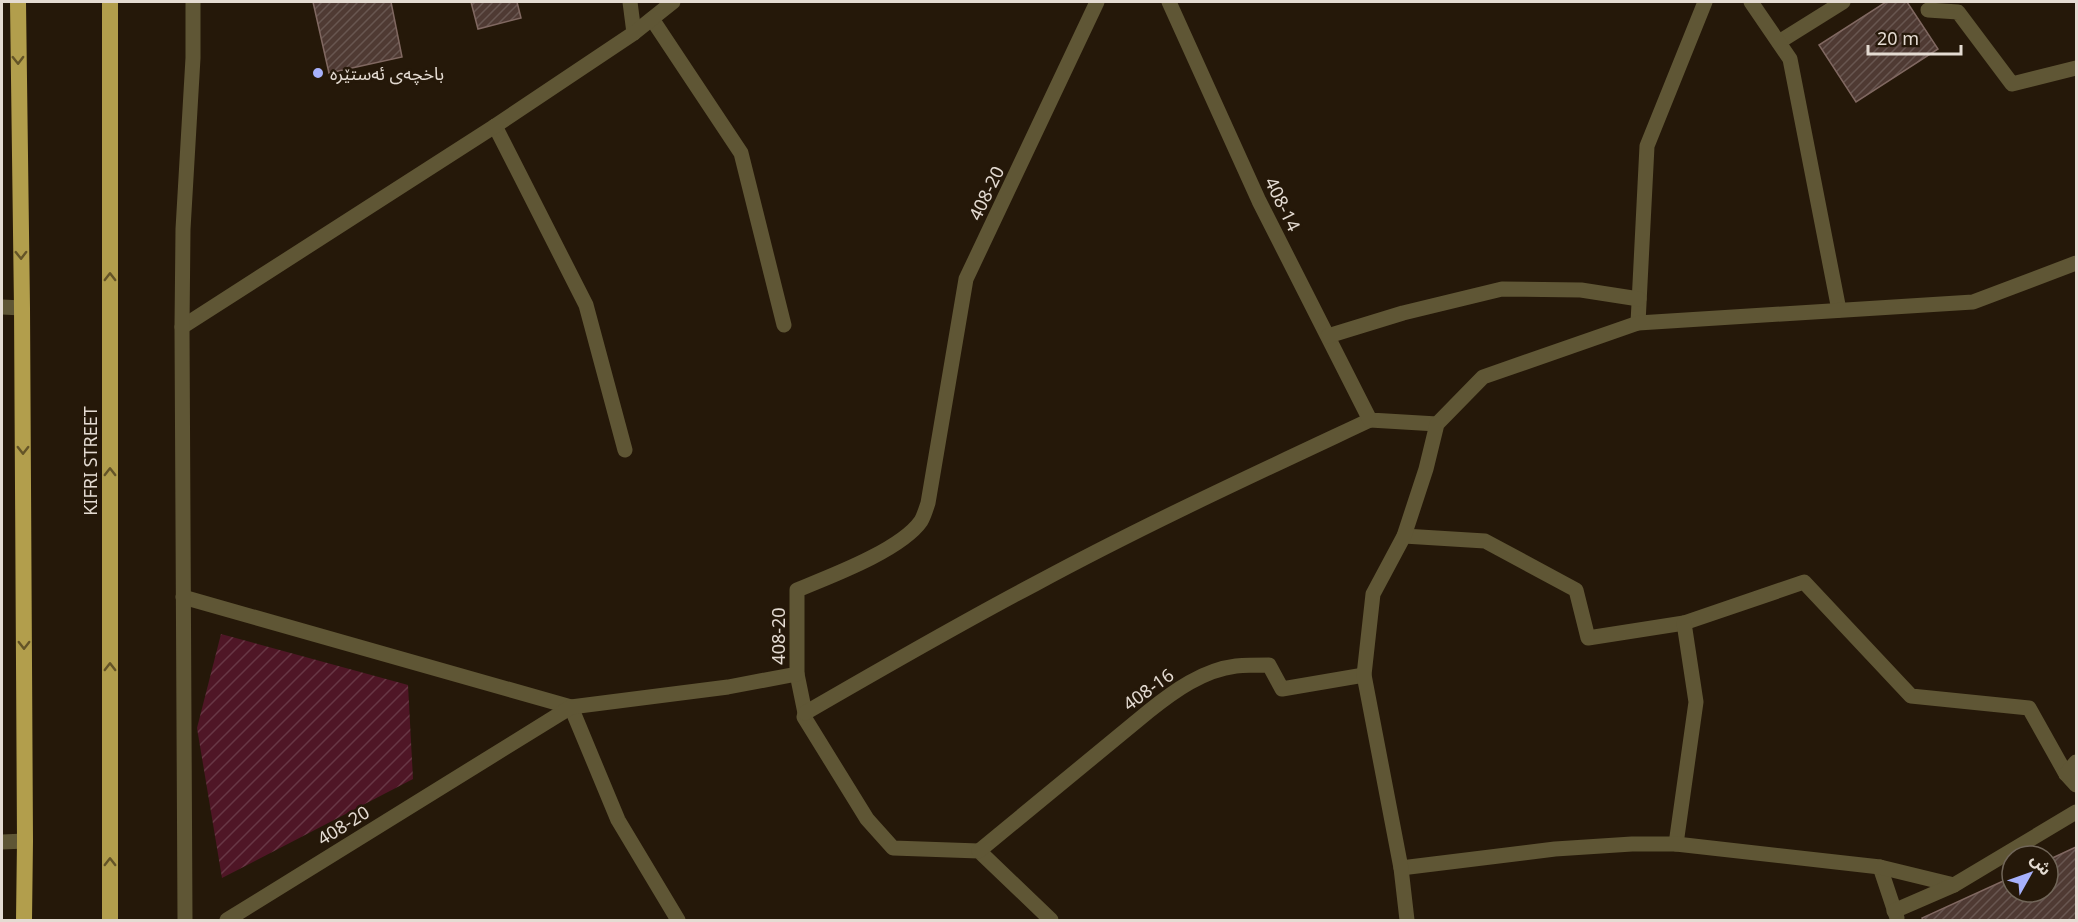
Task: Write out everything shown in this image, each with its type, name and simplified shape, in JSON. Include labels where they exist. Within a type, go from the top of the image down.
[{"type":"highway","points":[[18,2],[22,309],[24,921]]},
{"type":"highway","name":"KIFRI STREET","points":[[110,2],[110,921]]},
{"type":"street","points":[[185,921],[182,327],[183,229],[193,58],[193,2]]},
{"type":"street","points":[[630,2],[634,33]]},
{"type":"street","points":[[182,327],[495,126],[634,33],[673,2]]},
{"type":"street","name":"408-20","points":[[227,921],[571,707],[728,687],[797,674],[797,590],[855,566],[890,547],[907,537],[922,520],[928,503],[966,279],[1097,2]]},
{"type":"street","name":"408-14","points":[[1169,2],[1259,201],[1370,420]]},
{"type":"street","points":[[1638,323],[1647,146],[1705,2]]},
{"type":"street","points":[[1751,2],[1790,59],[1839,310]]},
{"type":"street","points":[[1779,42],[1844,2]]},
{"type":"street","points":[[1925,6],[1958,12],[2012,84],[2076,68]]},
{"type":"street","points":[[652,19],[741,153],[784,325]]},
{"type":"street","points":[[495,126],[586,305],[625,450]]},
{"type":"street","points":[[1407,921],[1401,868],[1364,675],[1373,594],[1404,536],[1426,469],[1437,424],[1483,377],[1638,323],[1973,302],[2076,263]]},
{"type":"street","points":[[1328,336],[1402,313],[1502,289],[1581,290],[1639,299]]},
{"type":"street","points":[[2,307],[22,309]]},
{"type":"street","points":[[805,713],[1046,578],[1181,509],[1370,420],[1437,424]]},
{"type":"street","points":[[1404,536],[1485,541],[1566,585],[1575,590],[1588,638],[1684,623],[1804,582],[1911,696],[2029,708],[2071,780]]},
{"type":"street","points":[[183,597],[571,707],[618,820],[678,921]]},
{"type":"street","points":[[1676,844],[1696,702],[1684,623]]},
{"type":"street","name":"408-16","points":[[979,851],[1149,711],[1192,681],[1234,666],[1269,664],[1282,689],[1364,675]]},
{"type":"street","points":[[797,674],[804,717],[867,819],[893,848],[979,851],[1051,921]]},
{"type":"street","points":[[2071,780],[2076,762]]},
{"type":"street","points":[[1880,867],[1896,916],[1954,885],[2076,812]]},
{"type":"street","points":[[2,842],[25,841]]},
{"type":"street","points":[[1401,868],[1555,849],[1632,844],[1676,844],[1880,867],[1954,885]]},
{"type":"shaded area","points":[[221,634],[408,685],[413,779],[222,878],[197,728]]},
{"type":"building","points":[[313,2],[391,2],[402,57],[329,73]]},
{"type":"building","points":[[471,2],[517,2],[521,18],[478,29]]},
{"type":"building","points":[[1886,2],[1907,2],[1938,49],[1856,102],[1819,45]]},
{"type":"building","points":[[2076,847],[2076,920],[1923,920],[1922,918],[2000,882],[2000,904],[2060,904],[2060,854]]},
{"type":"place","name":"باخچەی ئەستێرە","points":[[318,73]]}]
